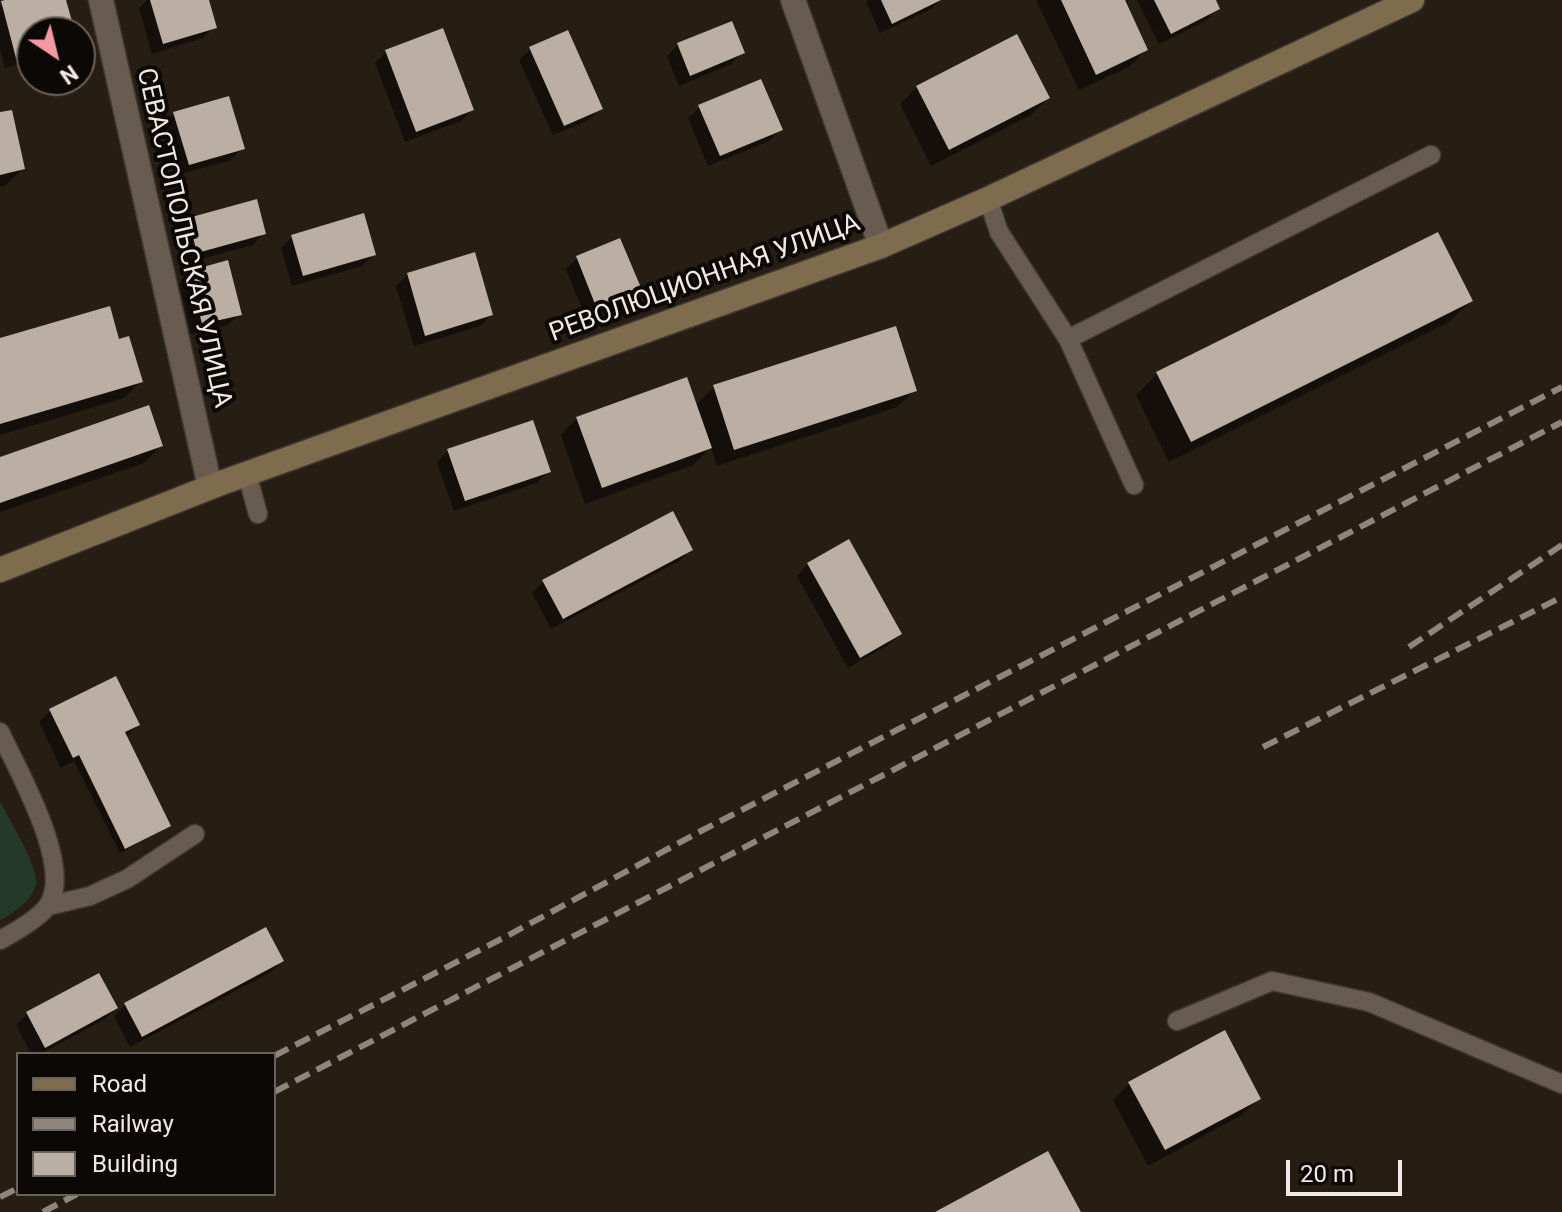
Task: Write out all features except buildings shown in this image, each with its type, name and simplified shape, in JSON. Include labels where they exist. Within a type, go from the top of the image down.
[{"type":"main road","name":"РЕВОЛЮЦИОННАЯ УЛИЦА","points":[[0,570],[210,487],[881,246],[1412,0]]},
{"type":"street","name":"СЕВАСТОПОЛЬСКАЯ УЛИЦА","points":[[101,0],[210,487]]},
{"type":"street","points":[[793,0],[881,246]]},
{"type":"lane","points":[[1068,339],[1431,155]]},
{"type":"lane","points":[[988,199],[999,232],[1068,339],[1134,485]]},
{"type":"lane","points":[[247,474],[258,514]]},
{"type":"lane","points":[[0,732],[51,846],[56,878],[48,906]]},
{"type":"lane","points":[[0,940],[48,906],[90,896],[127,879],[195,834]]},
{"type":"lane","points":[[1177,1021],[1272,981],[1369,1002],[1562,1084]]},
{"type":"green space","points":[[0,802],[33,866],[36,884],[27,901],[0,920]]},
{"type":"railway","points":[[276,1055],[507,936],[701,831],[1562,387]]},
{"type":"railway","points":[[276,1091],[1562,422]]},
{"type":"railway","points":[[1409,647],[1562,545]]},
{"type":"railway","points":[[1263,747],[1562,597]]},
{"type":"railway","points":[[0,1197],[16,1189]]},
{"type":"railway","points":[[43,1212],[73,1196]]}]
